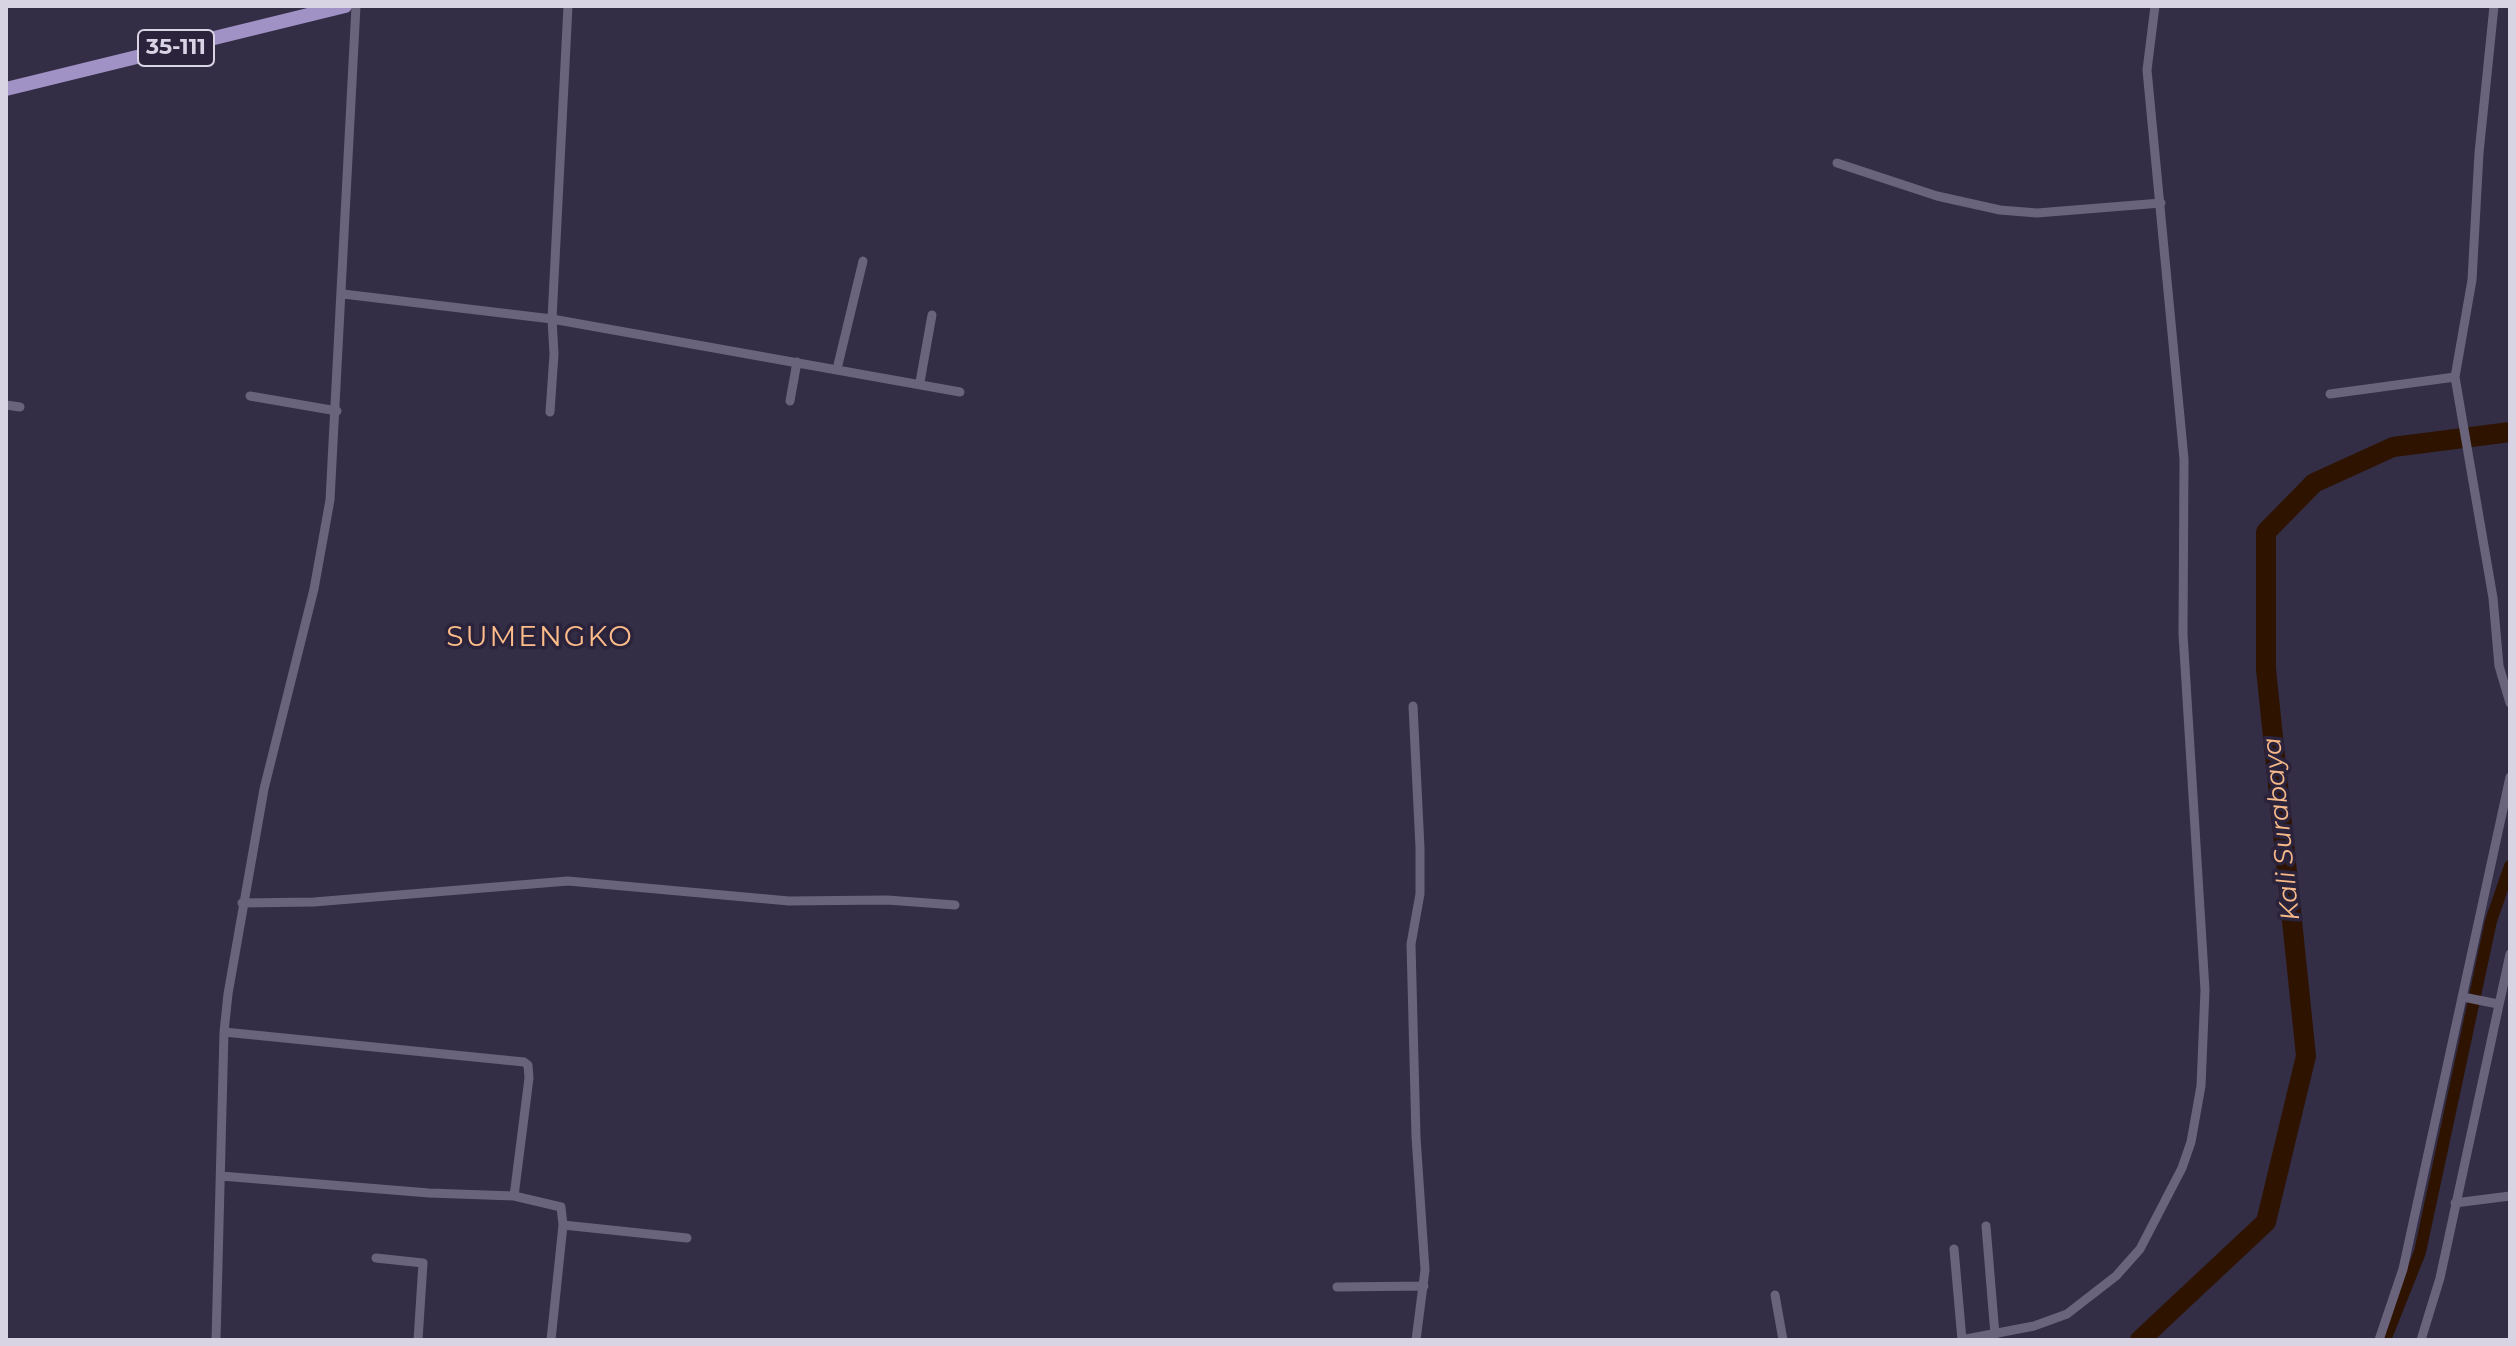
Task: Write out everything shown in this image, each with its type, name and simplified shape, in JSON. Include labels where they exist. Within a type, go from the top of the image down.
[{"type":"main road","name":"35-111","points":[[6,89],[345,6]]},
{"type":"street","points":[[216,1340],[224,1032],[242,903],[264,789],[321,554],[330,500],[356,6]]},
{"type":"street","points":[[550,412],[568,6]]},
{"type":"street","points":[[1954,1249],[1961,1340],[2034,1326],[2079,1308],[2116,1276],[2140,1249],[2182,1168],[2191,1142],[2201,1086],[2205,990],[2183,634],[2184,459],[2147,70],[2155,6]]},
{"type":"street","points":[[2494,6],[2479,153],[2472,280],[2455,377],[2493,598],[2499,666],[2510,703]]},
{"type":"street","points":[[1837,163],[1937,196],[2000,210],[2037,213],[2161,203]]},
{"type":"street","points":[[837,369],[863,261]]},
{"type":"street","points":[[343,294],[552,319],[920,382],[960,392]]},
{"type":"street","points":[[920,382],[932,315]]},
{"type":"street","points":[[790,401],[797,362]]},
{"type":"street","points":[[2330,394],[2455,377]]},
{"type":"street","points":[[250,396],[337,411]]},
{"type":"street","points":[[6,405],[20,407]]},
{"type":"street","points":[[1413,706],[1420,894],[1411,944],[1424,1286],[1416,1340]]},
{"type":"street","points":[[2379,1340],[2403,1269],[2465,997],[2510,777]]},
{"type":"street","points":[[242,903],[314,902],[568,881],[789,901],[887,900],[955,905]]},
{"type":"street","points":[[2421,1340],[2440,1278],[2495,1003],[2510,954]]},
{"type":"street","points":[[2465,997],[2495,1003]]},
{"type":"street","points":[[224,1032],[524,1062],[528,1065],[529,1078],[514,1196]]},
{"type":"street","points":[[221,1176],[429,1193],[514,1196],[561,1207],[563,1225],[551,1340]]},
{"type":"street","points":[[2455,1203],[2510,1196]]},
{"type":"street","points":[[563,1225],[687,1238]]},
{"type":"street","points":[[1986,1226],[1995,1335]]},
{"type":"street","points":[[376,1258],[423,1263],[418,1340]]},
{"type":"street","points":[[1337,1287],[1424,1286]]},
{"type":"street","points":[[1775,1295],[1783,1340]]},
{"type":"waterway","name":"Kali Surabaya","points":[[2140,1340],[2266,1222],[2306,1056],[2266,669],[2266,532],[2314,483],[2393,447],[2510,432]]},
{"type":"waterway","points":[[2385,1340],[2420,1252],[2491,921],[2510,866]]},
{"type":"district","name":"SUMENGKO","points":[[540,638]]}]
